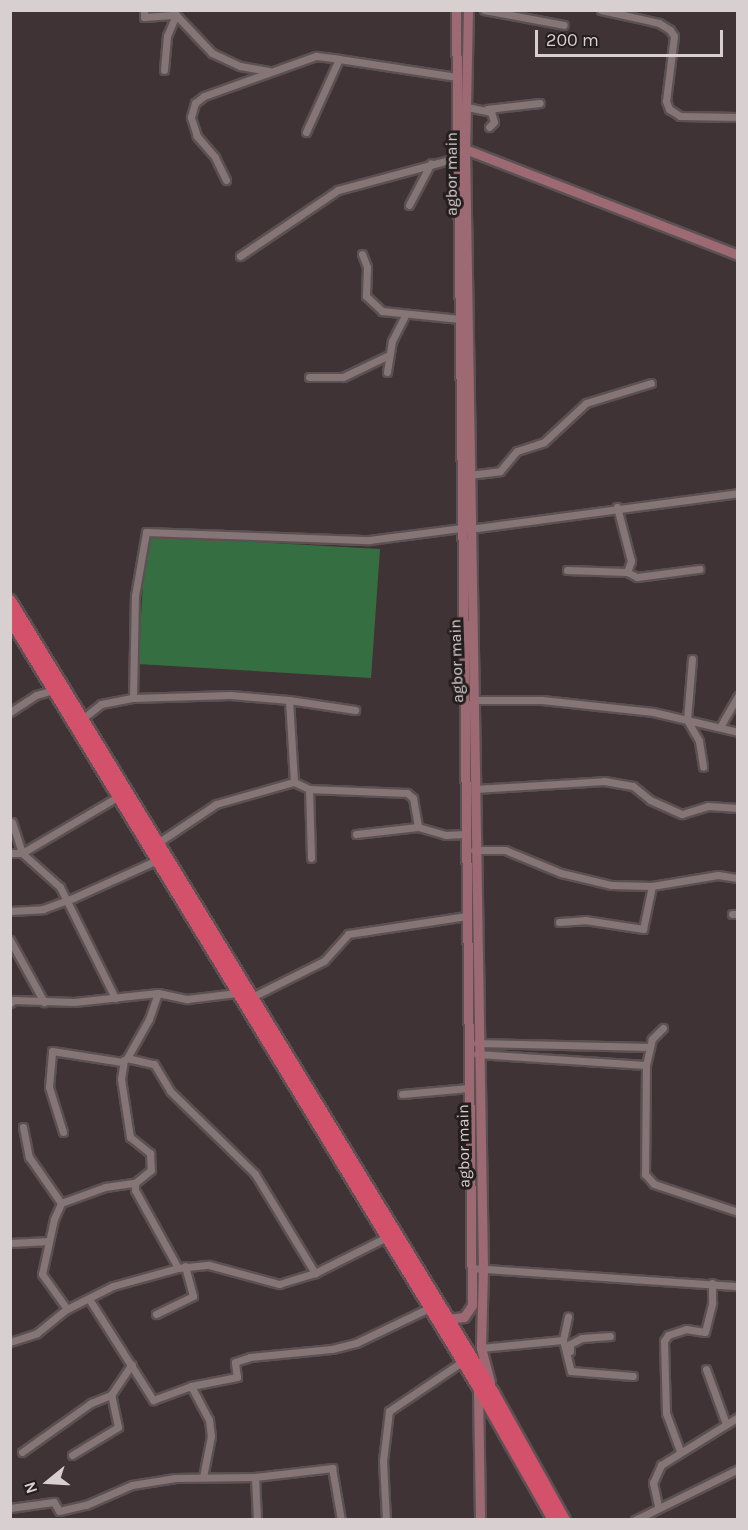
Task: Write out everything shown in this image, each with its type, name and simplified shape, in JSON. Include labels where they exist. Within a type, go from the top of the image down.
[{"type":"highway","points":[[10,602],[82,719],[154,845],[157,860],[463,1361],[554,1520]]},
{"type":"highway","points":[[10,618],[119,796],[154,845],[252,997],[493,1393],[564,1520]]},
{"type":"main road","name":"agbor main","points":[[456,10],[457,158],[463,239],[469,475],[466,529],[465,834],[471,1268],[477,1307]]},
{"type":"main road","name":"agbor main","points":[[468,10],[460,319],[475,789],[477,1054],[483,1269],[477,1307]]},
{"type":"main road","points":[[465,150],[738,255]]},
{"type":"main road","points":[[447,1319],[464,1317],[477,1307]]},
{"type":"main road","points":[[477,1307],[481,1348],[493,1393]]},
{"type":"main road","points":[[478,1386],[480,1520]]},
{"type":"street","points":[[144,10],[144,17],[176,15]]},
{"type":"street","points":[[484,10],[564,25]]},
{"type":"street","points":[[601,10],[659,23],[670,30],[674,36],[666,101],[669,109],[680,116],[738,117]]},
{"type":"street","points":[[164,70],[167,36],[176,15]]},
{"type":"street","points":[[176,15],[212,53],[240,66],[271,71]]},
{"type":"street","points":[[226,180],[215,157],[197,136],[191,110],[204,96],[316,56],[457,77]]},
{"type":"street","points":[[306,132],[339,59]]},
{"type":"street","points":[[467,107],[487,109],[540,104]]},
{"type":"street","points":[[487,109],[494,118],[489,127]]},
{"type":"street","points":[[240,256],[338,190],[457,158]]},
{"type":"street","points":[[410,206],[431,164]]},
{"type":"street","points":[[362,254],[367,267],[366,296],[382,311],[460,319]]},
{"type":"street","points":[[387,372],[387,356],[406,314]]},
{"type":"street","points":[[309,377],[343,377],[387,356]]},
{"type":"street","points":[[469,475],[501,471],[517,451],[543,442],[586,403],[651,383]]},
{"type":"street","points":[[133,698],[135,596],[146,532],[369,540],[737,493]]},
{"type":"street","points":[[617,507],[624,521],[631,561],[627,572]]},
{"type":"street","points":[[567,570],[627,572],[637,577],[699,569]]},
{"type":"street","points":[[692,659],[687,720],[699,741],[703,767]]},
{"type":"street","points":[[10,712],[54,690]]},
{"type":"street","points":[[82,719],[101,704],[133,698],[231,695],[289,700],[355,710]]},
{"type":"street","points":[[720,727],[738,696]]},
{"type":"street","points":[[289,700],[294,782]]},
{"type":"street","points":[[473,700],[542,700],[687,720],[738,732]]},
{"type":"street","points":[[475,789],[604,781],[633,786],[650,800],[682,814],[708,806],[738,808]]},
{"type":"street","points":[[154,845],[216,804],[294,782],[309,789],[406,793],[413,798],[418,827]]},
{"type":"street","points":[[309,789],[311,858]]},
{"type":"street","points":[[10,853],[22,853],[119,796]]},
{"type":"street","points":[[12,822],[22,853],[60,886],[115,998]]},
{"type":"street","points":[[356,834],[418,827],[446,835],[465,834]]},
{"type":"street","points":[[474,850],[505,850],[561,873],[611,885],[652,886],[718,875],[738,878]]},
{"type":"street","points":[[10,911],[42,909],[157,860]]},
{"type":"street","points":[[559,922],[585,921],[643,929],[652,886]]},
{"type":"street","points":[[252,997],[324,961],[348,934],[467,916]]},
{"type":"street","points":[[10,940],[44,1002]]},
{"type":"street","points":[[11,1002],[115,998],[158,993],[187,999],[237,993]]},
{"type":"street","points":[[61,1203],[105,1187],[135,1183],[151,1170],[150,1153],[130,1137],[121,1079],[124,1060],[149,1019],[158,993]]},
{"type":"street","points":[[663,1028],[649,1047],[646,1065],[645,1174],[654,1184],[738,1212]]},
{"type":"street","points":[[477,1043],[649,1047]]},
{"type":"street","points":[[63,1132],[49,1087],[52,1051],[154,1064],[170,1091],[255,1174],[315,1273]]},
{"type":"street","points":[[477,1054],[646,1065]]},
{"type":"street","points":[[402,1094],[469,1088]]},
{"type":"street","points":[[23,1126],[29,1157],[61,1203]]},
{"type":"street","points":[[135,1183],[135,1190],[181,1267],[193,1296],[156,1314]]},
{"type":"street","points":[[61,1203],[42,1274],[67,1308]]},
{"type":"street","points":[[10,1342],[37,1333],[67,1308],[113,1286],[181,1267],[209,1265],[265,1283],[279,1284],[315,1273],[387,1237]]},
{"type":"street","points":[[10,1244],[49,1241]]},
{"type":"street","points":[[471,1268],[738,1286]]},
{"type":"street","points":[[680,1451],[666,1413],[664,1341],[676,1332],[705,1332],[712,1303],[712,1283]]},
{"type":"street","points":[[89,1299],[111,1340],[132,1364],[153,1400],[191,1386],[237,1377],[235,1362],[250,1357],[332,1349],[356,1343],[429,1308]]},
{"type":"street","points":[[568,1317],[563,1340],[570,1357]]},
{"type":"street","points":[[610,1336],[582,1338],[570,1344],[571,1371],[633,1376]]},
{"type":"street","points":[[481,1348],[563,1340]]},
{"type":"street","points":[[386,1520],[383,1461],[389,1411],[463,1361]]},
{"type":"street","points":[[22,1452],[91,1403],[111,1395],[132,1364]]},
{"type":"street","points":[[706,1369],[726,1424]]},
{"type":"street","points":[[191,1386],[209,1420],[211,1436],[203,1477]]},
{"type":"street","points":[[72,1455],[118,1427],[111,1395]]},
{"type":"street","points":[[658,1506],[653,1483],[661,1466],[680,1451],[738,1417]]},
{"type":"street","points":[[10,1508],[54,1502],[59,1511],[86,1505],[132,1485],[203,1477],[255,1477],[332,1468],[342,1520]]},
{"type":"street","points":[[635,1520],[658,1506],[738,1469]]},
{"type":"street","points":[[255,1477],[257,1520]]},
{"type":"green space","points":[[146,536],[380,549],[371,678],[138,664]]}]
